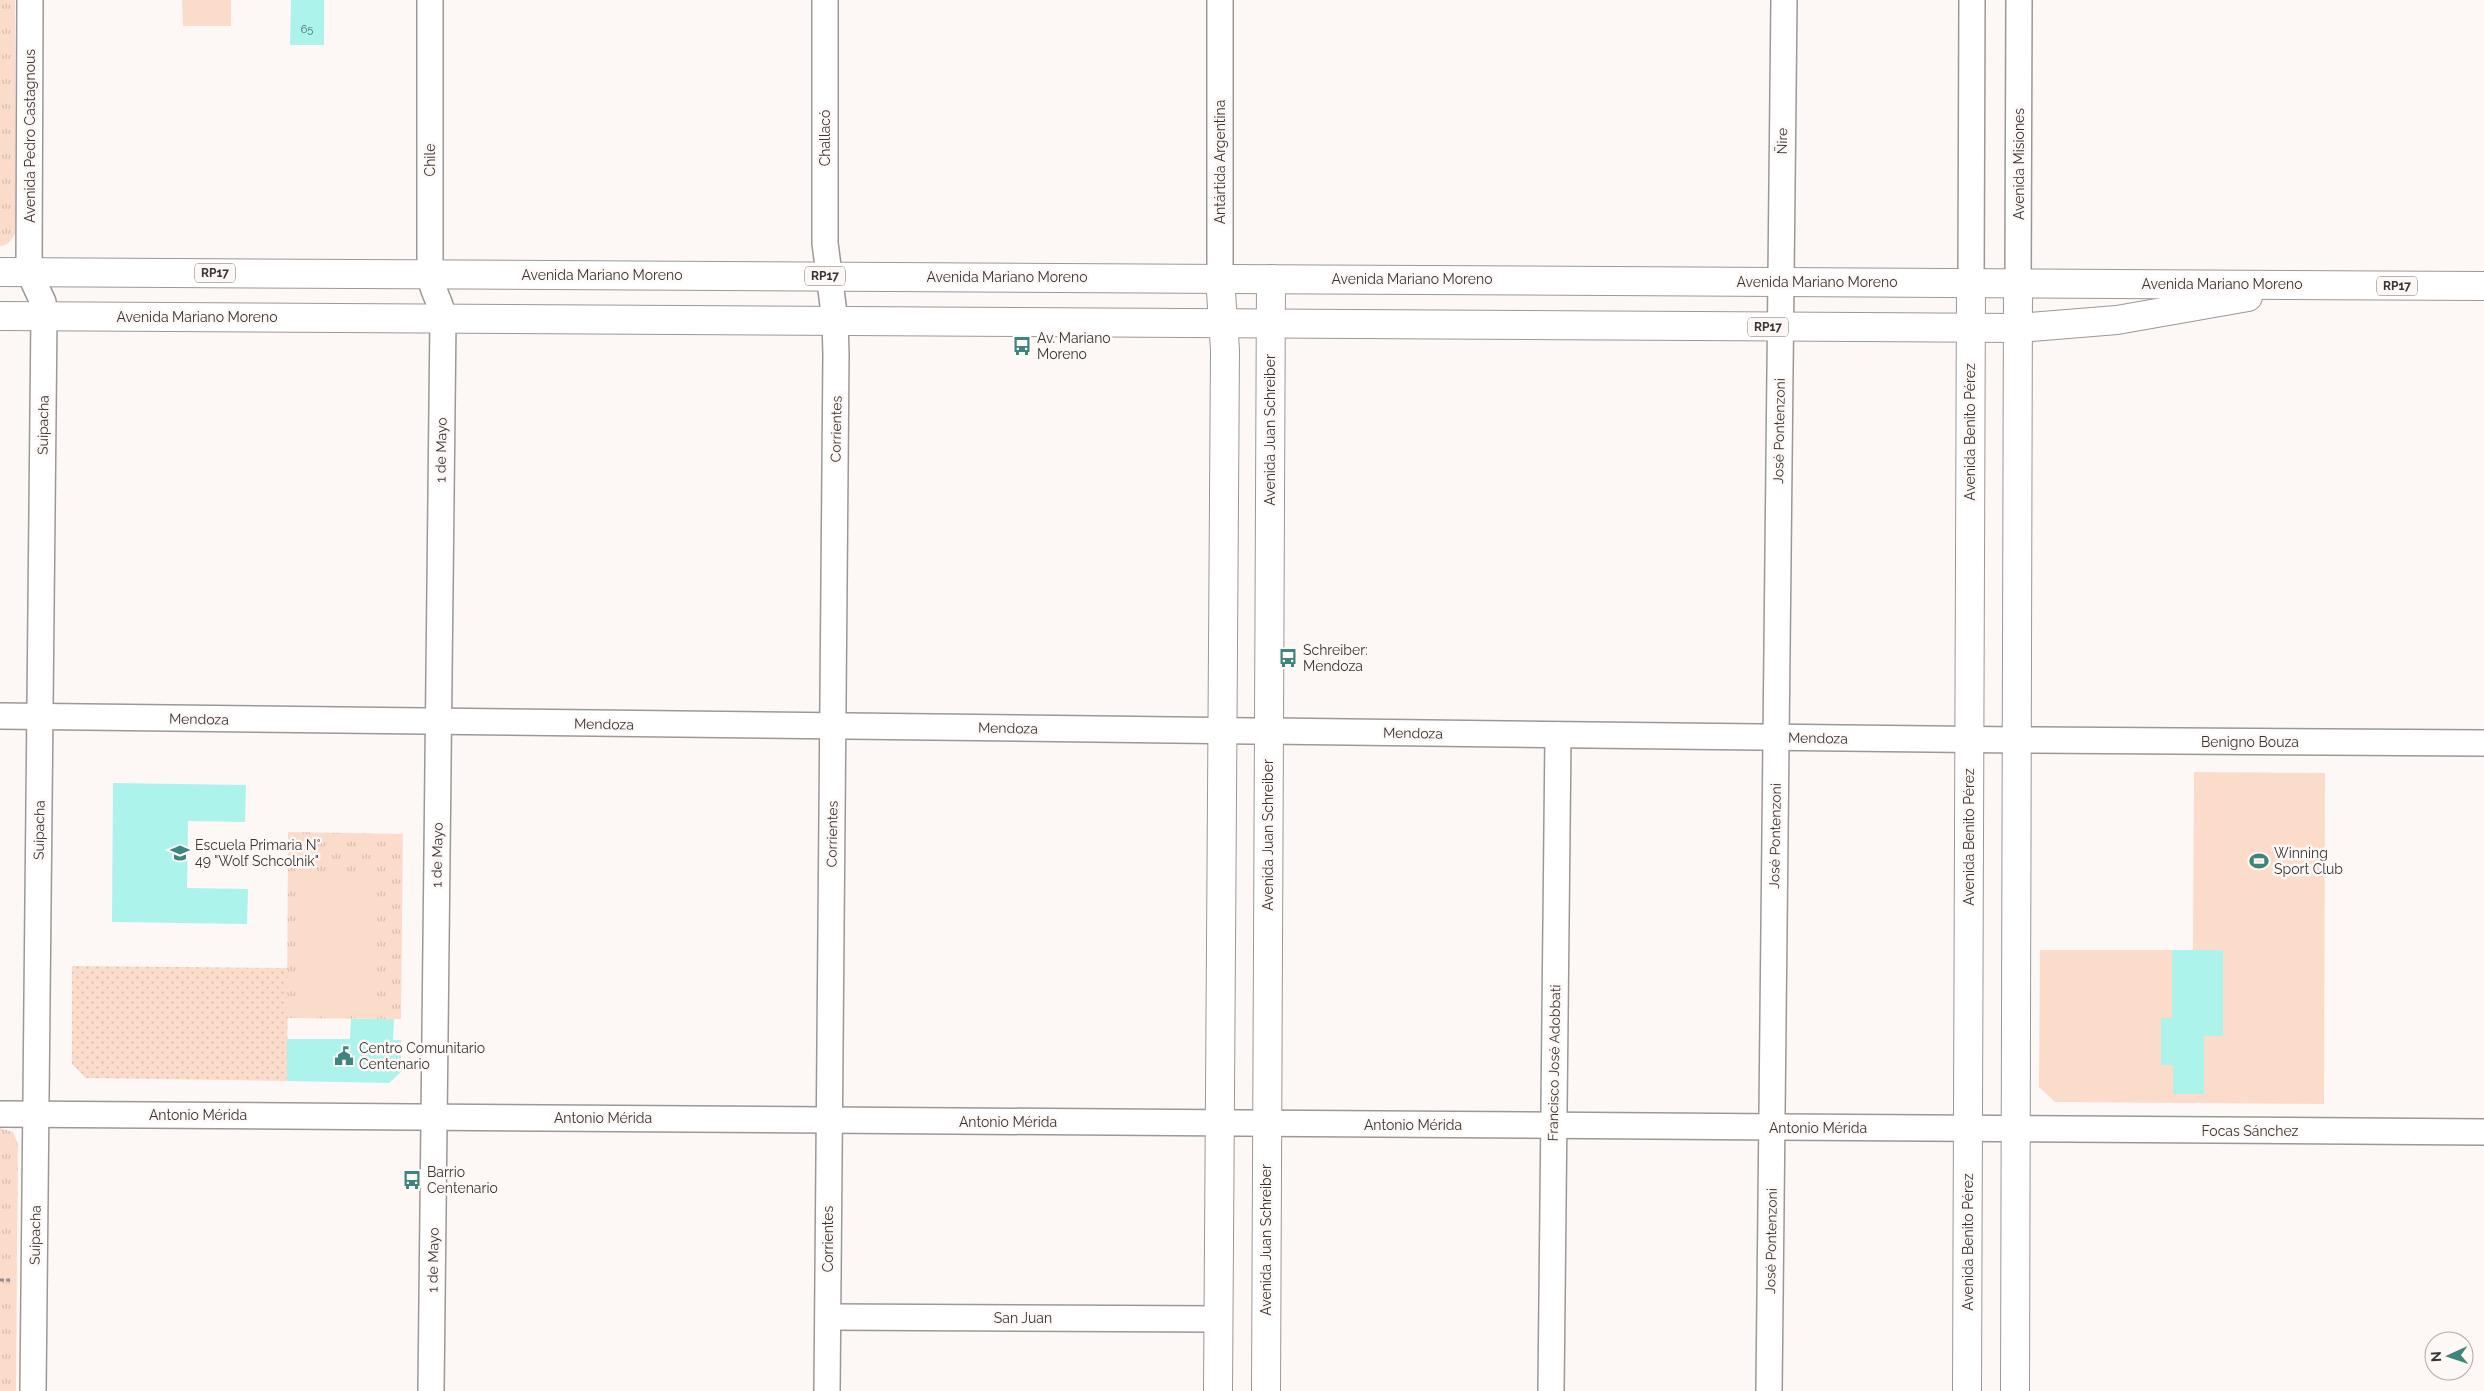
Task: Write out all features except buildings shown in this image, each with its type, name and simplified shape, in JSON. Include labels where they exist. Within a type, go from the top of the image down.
[{"type":"main road","name":"Avenida Mariano Moreno","points":[[0,272],[2311,285]]},
{"type":"main road","name":"Antártida Argentina","points":[[1220,278],[1222,323]]},
{"type":"main road","name":"Avenida Juan Schreiber","points":[[1266,1391],[1271,278]]},
{"type":"main road","name":"Avenida Benito Pérez","points":[[1968,1391],[1971,282]]},
{"type":"main road","name":"Avenida Misiones","points":[[2018,283],[2018,328]]},
{"type":"main road","name":"Avenida Mariano Moreno","points":[[0,316],[2018,328],[2117,320],[2311,285]]},
{"type":"main road","name":"RP17","points":[[2311,285],[2484,286]]},
{"type":"main road","points":[[1218,1391],[1225,350],[1222,323]]},
{"type":"main road","points":[[2015,1391],[2018,328]]},
{"type":"street","name":"Avenida Pedro Castagnous","points":[[29,272],[30,0]]},
{"type":"street","name":"Chile","points":[[430,0],[430,274],[431,286],[443,318]]},
{"type":"street","name":"Challacó","points":[[825,0],[825,243],[829,276]]},
{"type":"street","name":"Antártida Argentina","points":[[1220,0],[1220,278]]},
{"type":"street","name":"Ñire","points":[[1781,281],[1784,0]]},
{"type":"street","points":[[1971,282],[1972,0]]},
{"type":"street","name":"Avenida Misiones","points":[[2018,283],[2019,0]]},
{"type":"street","name":"Suipacha","points":[[29,272],[43,302],[44,316],[33,1391]]},
{"type":"street","name":"Corrientes","points":[[827,1391],[835,321],[829,276]]},
{"type":"street","name":"José Pontenzoni","points":[[1769,1391],[1781,281]]},
{"type":"street","name":"1 de Mayo","points":[[431,1391],[443,318]]},
{"type":"street","name":"Mendoza","points":[[0,716],[2017,740]]},
{"type":"street","name":"Francisco José Adobbati","points":[[1551,1391],[1558,735]]},
{"type":"street","name":"Benigno Bouza","points":[[2017,740],[2484,743]]},
{"type":"street","name":"Antonio Mérida","points":[[0,1114],[2016,1130]]},
{"type":"street","name":"Focas Sánchez","points":[[2016,1130],[2484,1132]]},
{"type":"street","name":"San Juan","points":[[828,1317],[1218,1319]]},
{"type":"path","points":[[0,1280],[10,1280]]},
{"type":"green space","points":[[0,0],[15,0],[16,232],[11,240],[3,246],[0,246]]},
{"type":"green space","points":[[182,0],[231,0],[231,26],[183,26]]},
{"type":"green space","name":"Winning Sport Club","points":[[2194,772],[2325,773],[2324,1104],[2055,1102],[2039,1087],[2040,950],[2193,950]]},
{"type":"green space","points":[[288,832],[403,834],[401,1019],[287,1018]]},
{"type":"green space","points":[[302,877],[372,878],[371,1010],[301,1010]]},
{"type":"green space","points":[[72,966],[288,968],[287,1081],[86,1078],[72,1064]]},
{"type":"green space","points":[[0,1128],[13,1132],[18,1144],[16,1391],[0,1391]]},
{"type":"place","name":"Av. Mariano Moreno","points":[[1022,346]]},
{"type":"place","name":"Schreiber: Mendoza","points":[[1288,658]]},
{"type":"place","name":"Escuela Primaria N° 49 \"Wolf Schcolnik\"","points":[[180,853]]},
{"type":"place","name":"Winning Sport Club","points":[[2259,861]]},
{"type":"place","name":"Centro Comunitario Centenario","points":[[344,1056]]},
{"type":"place","name":"Barrio Centenario","points":[[412,1180]]}]
